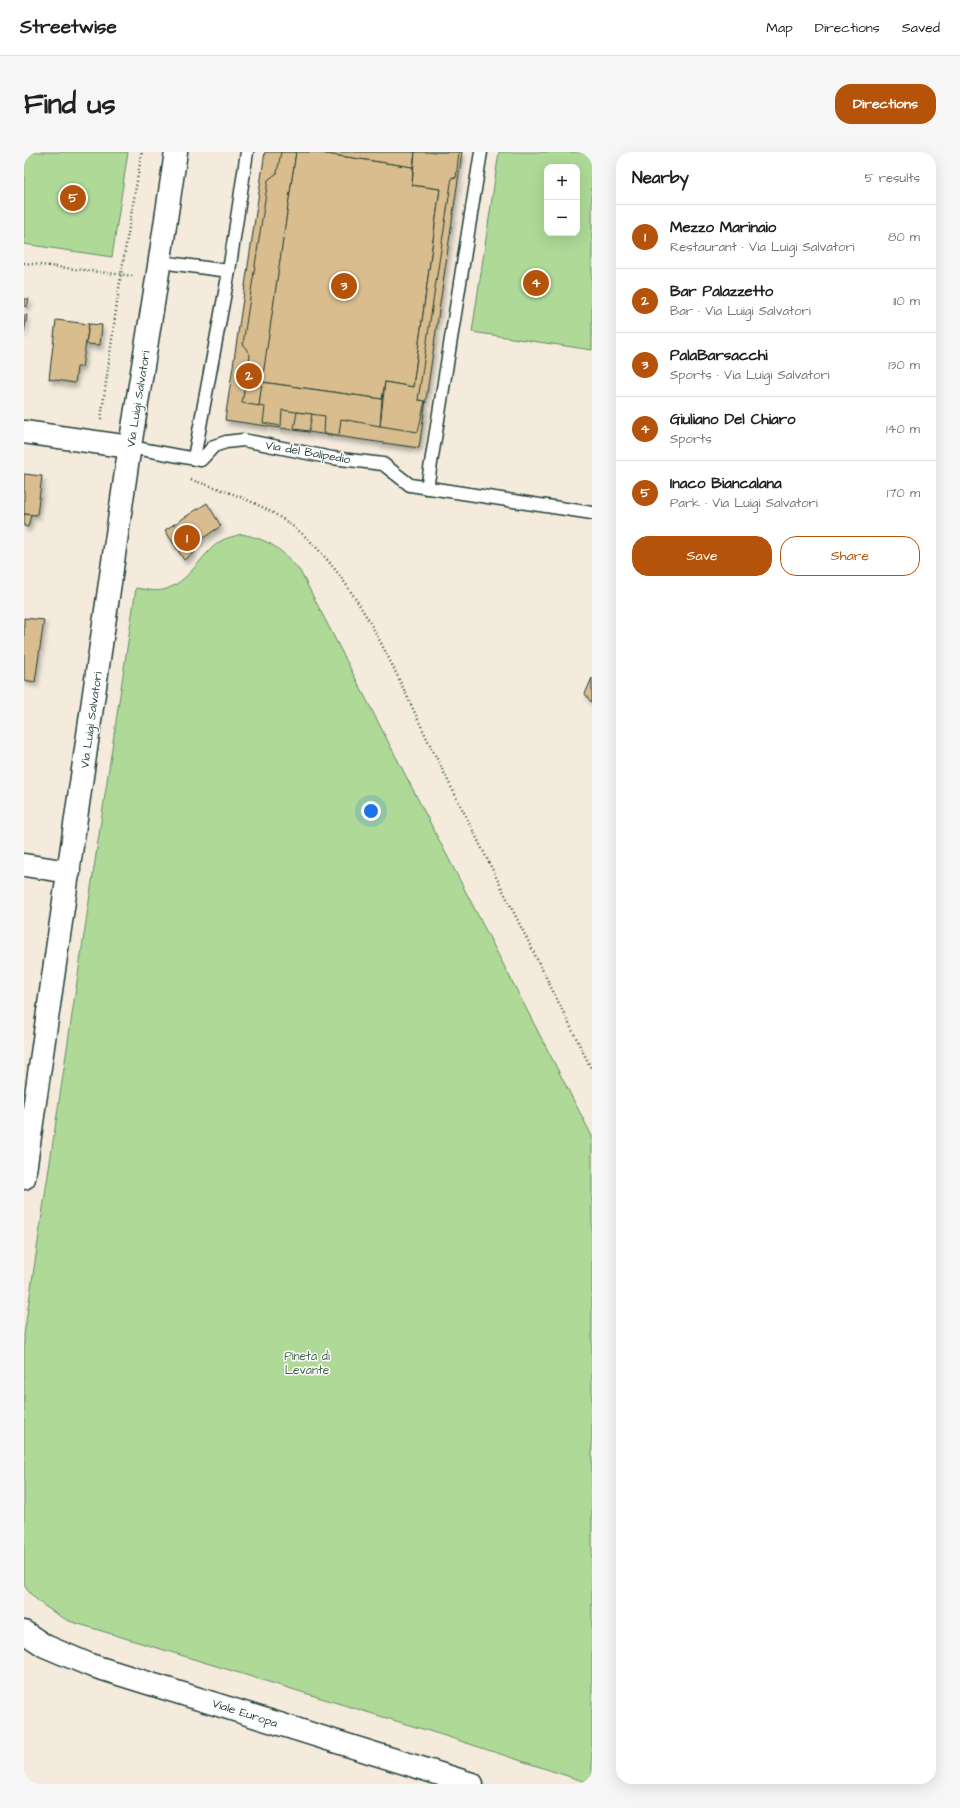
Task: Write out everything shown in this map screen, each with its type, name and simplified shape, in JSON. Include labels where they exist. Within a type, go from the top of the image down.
[{"type":"street","name":"Via Luigi Salvatori","points":[[24,1178],[130,447],[159,270],[176,152]]},
{"type":"street","points":[[24,432],[98,444],[130,447]]},
{"type":"street","points":[[24,865],[69,872]]},
{"type":"street","name":"Viale Europa","points":[[24,1632],[45,1646],[90,1665],[472,1784]]},
{"type":"lane","points":[[130,447],[194,458],[229,271],[247,152]]},
{"type":"lane","points":[[427,488],[480,152]]},
{"type":"lane","points":[[159,270],[229,271]]},
{"type":"lane","name":"Via del Balipedio","points":[[194,458],[201,460],[214,446],[226,442],[243,440],[326,457],[382,464],[410,485],[592,513]]},
{"type":"path","points":[[98,444],[121,274],[142,152]]},
{"type":"path","points":[[24,263],[121,274],[159,270]]},
{"type":"path","points":[[189,480],[210,486],[258,505],[295,528],[316,547],[358,604],[376,636],[592,1070]]},
{"type":"green space","points":[[24,152],[128,152],[112,257],[24,244]]},
{"type":"green space","points":[[499,152],[592,152],[592,350],[472,332]]},
{"type":"green space","name":"Pineta di Levante","points":[[242,534],[275,546],[287,556],[300,571],[592,1136],[592,1784],[442,1735],[69,1621],[38,1601],[24,1585],[24,1335],[136,588],[157,591],[172,587],[187,576],[205,555],[219,542]]},
{"type":"building","points":[[265,152],[462,152],[419,448],[225,420]]},
{"type":"building","points":[[281,152],[296,152],[259,406],[242,403],[250,355],[243,344],[268,180],[277,173]]},
{"type":"building","points":[[296,152],[314,152],[413,167],[412,185],[440,189],[413,387],[385,382],[382,399],[262,382]]},
{"type":"building","points":[[314,152],[415,152],[413,167]]},
{"type":"building","points":[[415,152],[459,152],[456,178],[452,177],[418,400],[425,401],[418,432],[380,426],[385,382],[413,387],[440,189],[412,185]]},
{"type":"building","points":[[24,299],[29,299],[27,307],[24,306]]},
{"type":"building","points":[[24,315],[27,315],[24,333]]},
{"type":"building","points":[[56,320],[89,324],[82,367],[77,367],[75,383],[49,379]]},
{"type":"building","points":[[89,324],[102,325],[100,345],[86,344]]},
{"type":"building","points":[[262,382],[382,399],[380,426],[341,419],[339,435],[324,433],[325,416],[282,410],[281,426],[263,423],[265,407],[259,406]]},
{"type":"building","points":[[297,412],[312,414],[309,431],[294,429]]},
{"type":"building","points":[[24,474],[42,476],[37,515],[24,514]]},
{"type":"building","points":[[207,503],[221,526],[191,546],[195,552],[184,560],[165,530]]},
{"type":"building","points":[[24,514],[31,515],[28,527],[24,526]]},
{"type":"building","points":[[24,618],[44,620],[35,682],[24,680]]},
{"type":"building","points":[[592,678],[592,703],[585,694]]},
{"type":"place","name":"Inaco Biancalana","points":[[73,198]]},
{"type":"place","name":"Giuliano Del Chiaro","points":[[536,283]]},
{"type":"place","name":"PalaBarsacchi","points":[[344,286]]},
{"type":"place","name":"Bar Palazzetto","points":[[249,376]]},
{"type":"place","name":"Mezzo Marinaio","points":[[187,538]]}]
